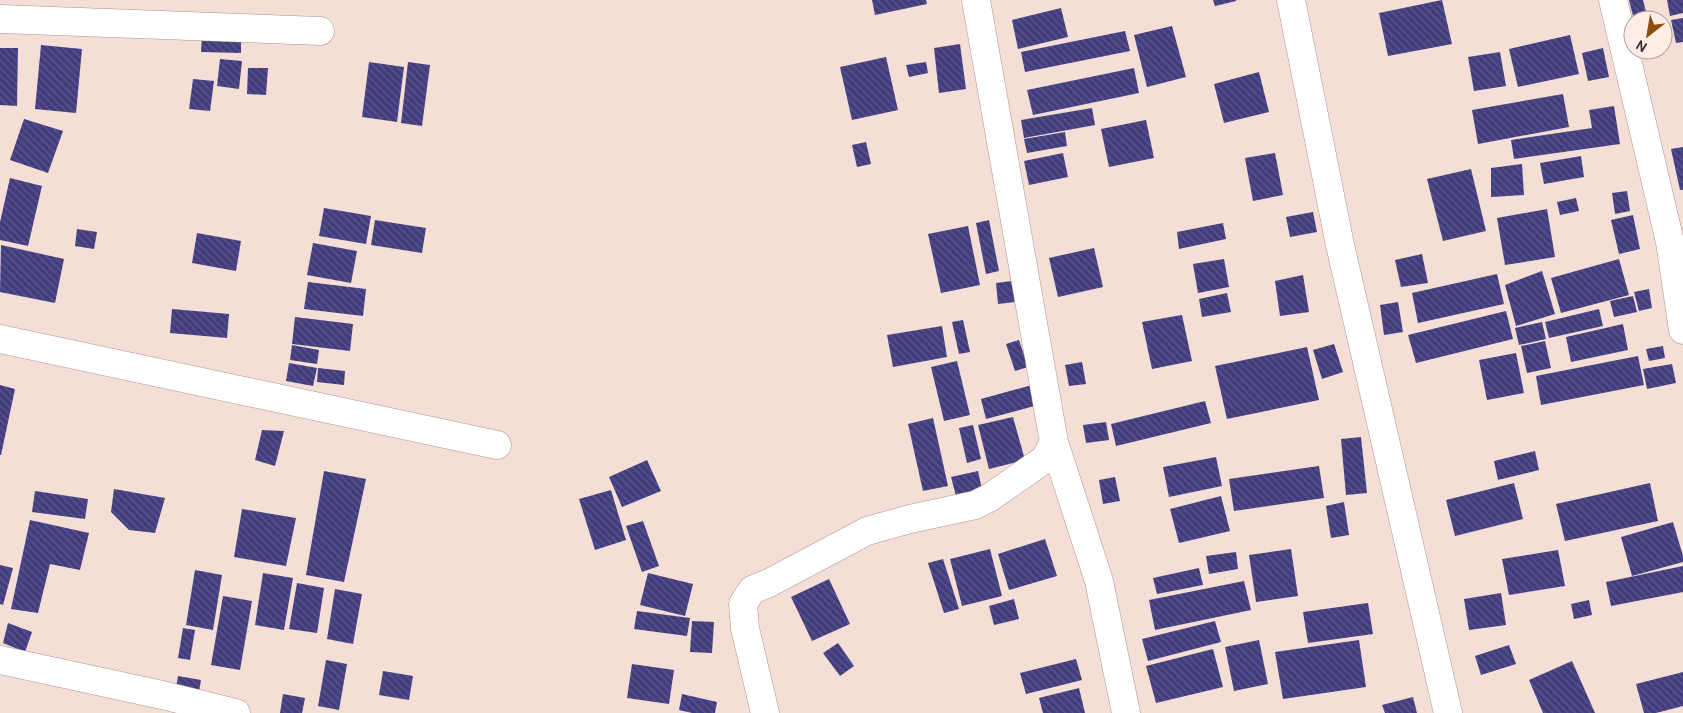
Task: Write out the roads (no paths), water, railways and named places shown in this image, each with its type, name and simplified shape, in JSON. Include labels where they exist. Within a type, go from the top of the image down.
[{"type":"street","points":[[976,0],[1054,442],[1099,581],[1126,713]]},
{"type":"street","points":[[1291,0],[1340,245],[1448,713]]},
{"type":"street","points":[[1613,0],[1670,242],[1683,330]]},
{"type":"street","points":[[0,19],[320,31]]},
{"type":"street","points":[[0,339],[496,445]]},
{"type":"street","points":[[765,713],[746,628],[743,604],[752,590],[769,583],[867,531],[910,519],[975,505],[989,498],[1045,458],[1054,442]]},
{"type":"street","points":[[0,660],[160,704],[236,713]]}]
